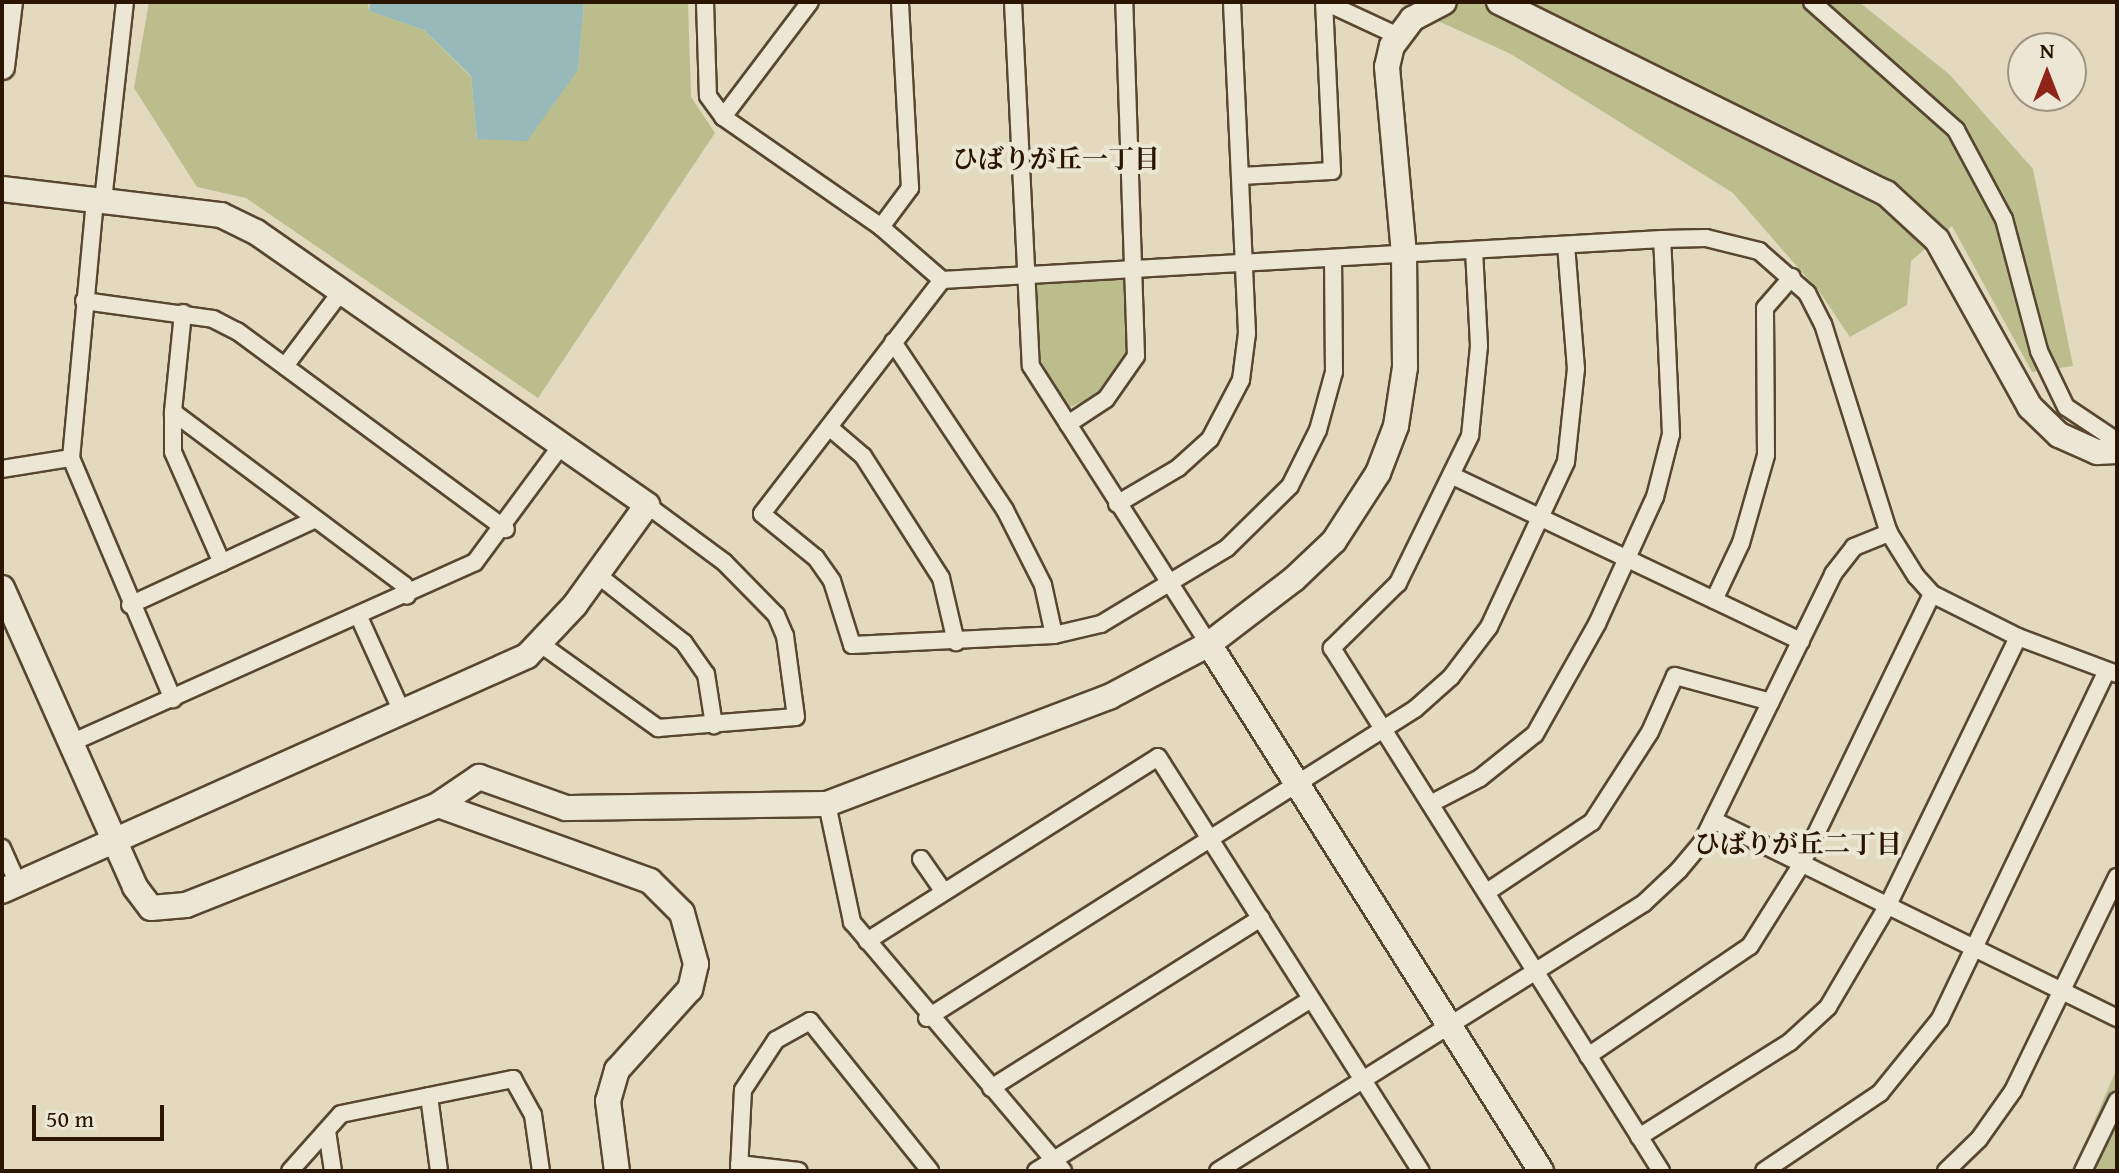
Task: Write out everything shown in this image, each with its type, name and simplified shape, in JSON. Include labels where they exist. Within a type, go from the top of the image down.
[{"type":"street","points":[[2,67],[10,2]]},
{"type":"street","points":[[125,2],[84,301],[71,458],[130,605],[173,699]]},
{"type":"street","points":[[705,2],[708,96],[723,117],[881,227],[942,280],[1662,239],[1734,242],[1759,251],[1792,277],[1823,324],[1889,533],[1932,594],[2018,637],[2112,673],[1940,1019],[1880,1093],[1764,1171]]},
{"type":"street","points":[[723,117],[810,2]]},
{"type":"street","points":[[881,227],[910,188],[900,2]]},
{"type":"street","points":[[1013,2],[1031,366],[1541,1171]]},
{"type":"street","points":[[1068,424],[1106,399],[1136,356],[1137,269],[1124,2]]},
{"type":"street","points":[[1117,504],[1178,468],[1210,439],[1227,410],[1246,356],[1232,2]]},
{"type":"street","points":[[1240,176],[1332,171],[1324,2],[1398,36]]},
{"type":"street","points":[[2,588],[117,838],[135,887],[151,908],[186,905],[438,805],[479,777],[566,808],[827,804],[1109,697],[1209,644],[1334,541],[1378,473],[1396,426],[1405,367],[1404,254],[1386,107],[1387,67],[1398,36],[1412,19],[1444,2]]},
{"type":"street","points":[[1499,2],[1886,193],[1937,240],[2030,407],[2059,435],[2097,452],[2117,451]]},
{"type":"street","points":[[1812,2],[1956,130],[2004,219],[2039,351],[2066,407],[2117,441]]},
{"type":"street","points":[[2,189],[221,215],[343,289],[563,443],[755,590],[785,636],[796,717],[658,728],[542,645]]},
{"type":"street","points":[[1432,803],[1480,778],[1535,734],[1627,558],[1669,456],[1662,239]]},
{"type":"street","points":[[927,1018],[1295,781],[1382,730],[1451,677],[1489,627],[1566,462],[1573,419],[1566,245]]},
{"type":"street","points":[[1474,250],[1478,393],[1455,477],[1398,583],[1332,648],[1661,1171]]},
{"type":"street","points":[[942,280],[762,514],[816,558],[832,581],[852,645],[1054,635],[1101,624],[1169,586],[1227,548],[1290,486],[1311,444],[1334,372],[1333,258]]},
{"type":"street","points":[[1714,600],[1741,543],[1766,455],[1765,308],[1792,277]]},
{"type":"street","points":[[285,366],[343,289]]},
{"type":"street","points":[[84,301],[213,319],[285,366],[506,529]]},
{"type":"street","points":[[183,313],[173,412],[173,452],[222,563]]},
{"type":"street","points":[[893,342],[903,348],[1005,510],[1043,585],[1054,635]]},
{"type":"street","points":[[173,412],[404,585],[407,596]]},
{"type":"street","points":[[829,427],[863,456],[941,578],[956,642]]},
{"type":"street","points":[[73,742],[407,596],[475,562],[506,529],[563,443]]},
{"type":"street","points":[[2,469],[71,458]]},
{"type":"street","points":[[1455,477],[1801,641]]},
{"type":"street","points":[[2,848],[10,888],[117,838],[496,673],[542,645],[599,576],[647,505]]},
{"type":"street","points":[[130,605],[314,520]]},
{"type":"street","points":[[1218,1171],[1644,903],[1679,870],[1713,820],[1843,559],[1854,547],[1889,533]]},
{"type":"street","points":[[599,576],[684,643],[706,674],[714,725]]},
{"type":"street","points":[[1588,1056],[1750,946],[1801,865],[1932,594]]},
{"type":"street","points":[[359,617],[402,712]]},
{"type":"street","points":[[1639,1137],[1790,1042],[1828,1007],[1887,907],[2018,637]]},
{"type":"street","points":[[1487,892],[1592,822],[1650,732],[1675,676],[1771,702]]},
{"type":"street","points":[[867,941],[1158,757],[1364,1079],[1414,1169]]},
{"type":"street","points":[[827,804],[852,922],[927,1018],[1059,1165]]},
{"type":"street","points":[[438,805],[650,881],[682,913],[696,964],[690,989],[617,1070],[608,1101],[617,1171]]},
{"type":"street","points":[[1713,820],[2117,1018]]},
{"type":"street","points":[[921,859],[944,892]]},
{"type":"street","points":[[1946,1171],[1979,1139],[2013,1091],[2117,877]]},
{"type":"street","points":[[991,1088],[1261,918]]},
{"type":"street","points":[[1036,1171],[1059,1165],[1311,999]]},
{"type":"street","points":[[799,1171],[739,1168],[743,1090],[776,1040],[810,1021],[930,1171]]},
{"type":"street","points":[[290,1171],[341,1114],[513,1079],[533,1115],[541,1171]]},
{"type":"street","points":[[429,1096],[439,1171]]},
{"type":"street","points":[[2083,1171],[2117,1101]]},
{"type":"street","points":[[327,1131],[333,1171]]},
{"type":"green space","points":[[149,2],[368,2],[369,11],[424,30],[471,77],[477,139],[578,70],[584,2],[688,2],[691,97],[715,133],[538,398],[246,198],[197,187],[134,88]]},
{"type":"green space","points":[[1396,2],[1859,2],[1949,74],[2033,169],[2073,366],[2032,372],[1952,226],[1911,261],[1907,305],[1850,337],[1821,294],[1733,193],[1511,54]]},
{"type":"green space","points":[[1127,275],[1129,340],[1121,367],[1096,396],[1066,409],[1039,356],[1036,280]]},
{"type":"green space","points":[[2117,1068],[2117,1171],[2074,1171],[2082,1149]]},
{"type":"water","points":[[370,2],[584,2],[578,70],[527,141],[477,139],[471,76],[424,30],[369,11]]},
{"type":"district","name":"ひばりが丘一丁目","points":[[1056,159]]},
{"type":"district","name":"ひばりが丘二丁目","points":[[1798,844]]}]
